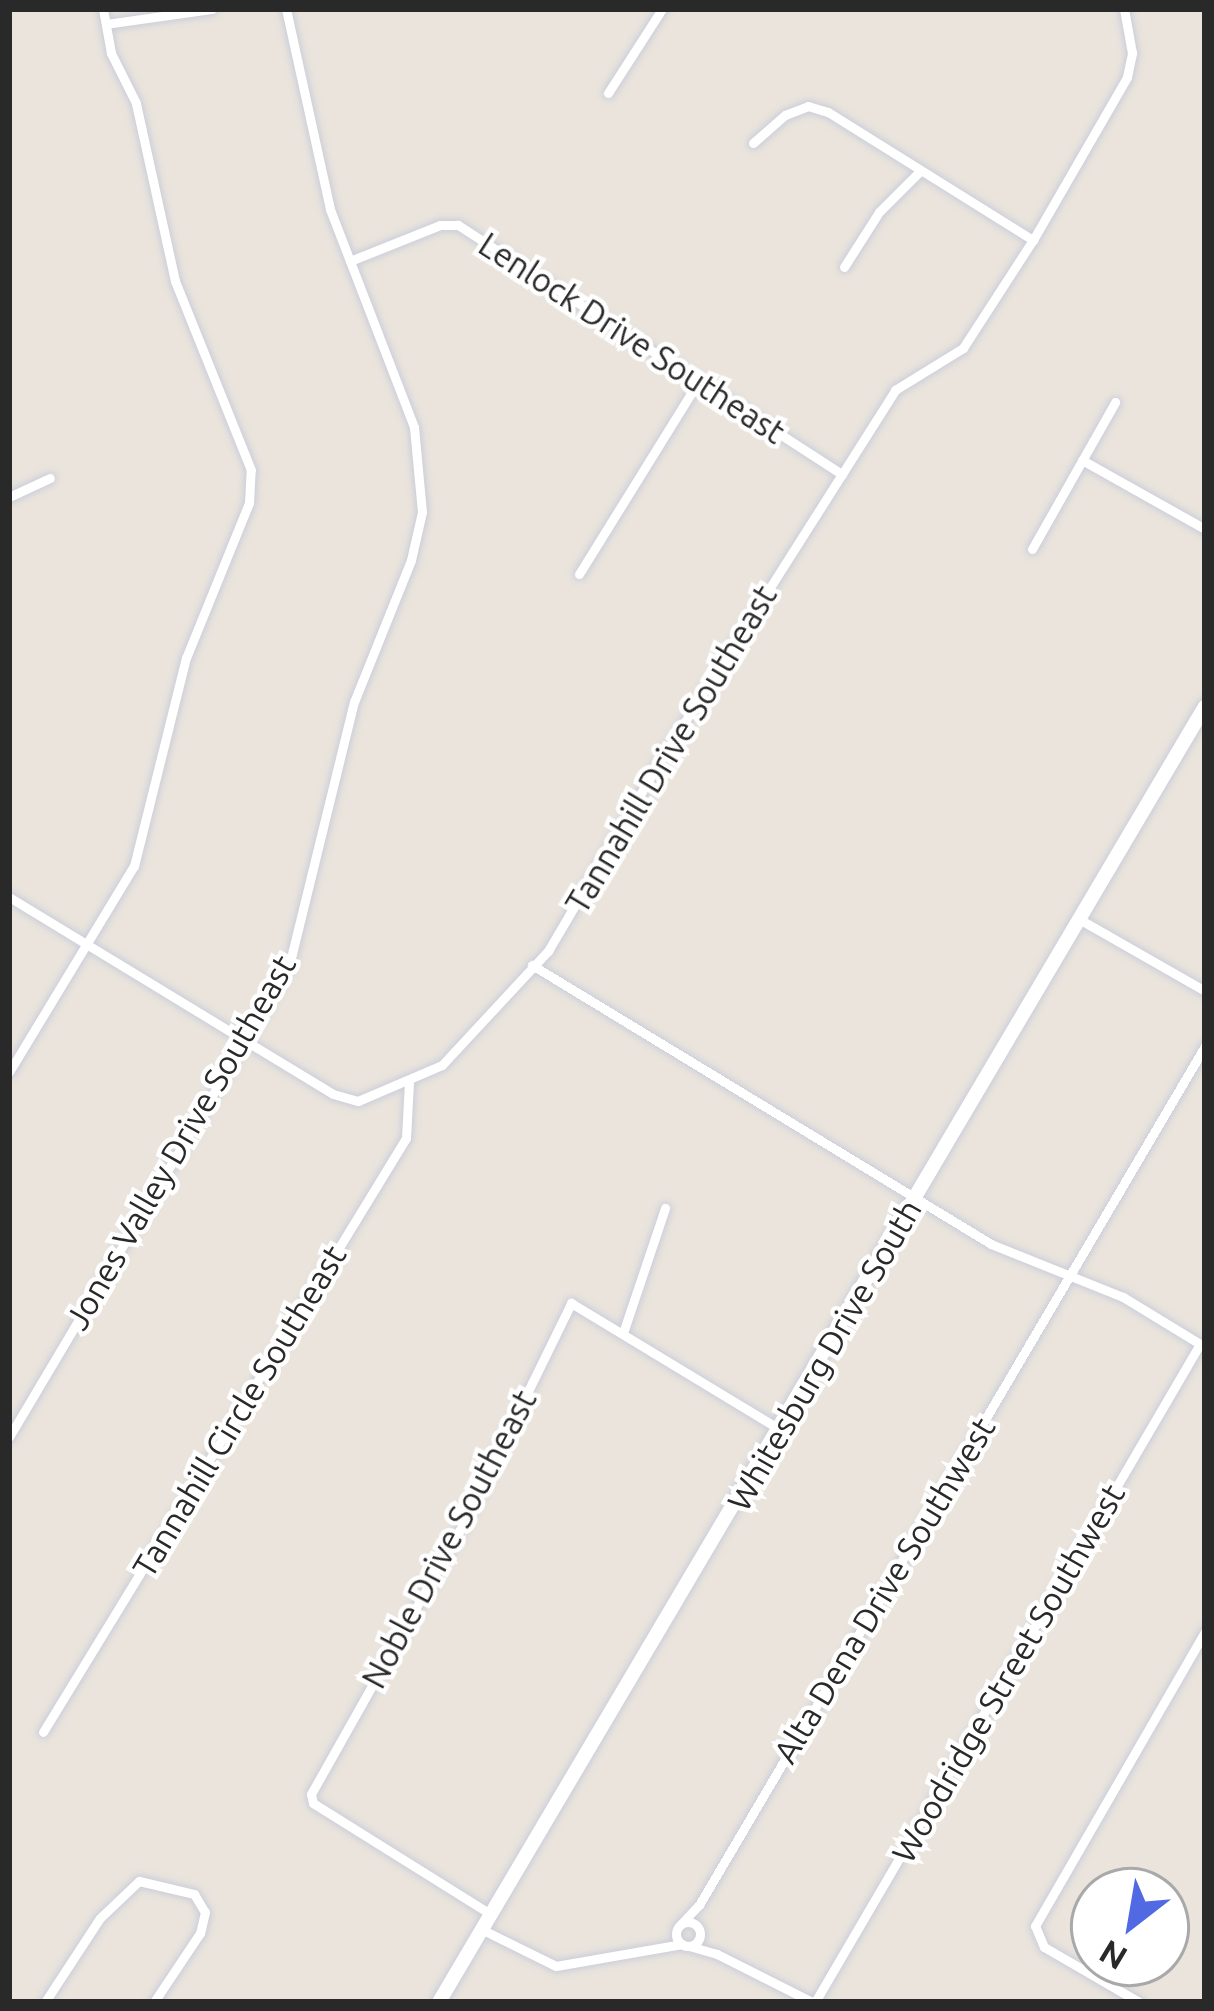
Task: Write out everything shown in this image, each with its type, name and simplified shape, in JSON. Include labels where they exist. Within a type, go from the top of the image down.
[{"type":"main road","name":"Whitesburg Drive South","points":[[440,2002],[1205,706]]},
{"type":"street","points":[[9,1072],[87,946],[146,836],[186,658],[249,503],[251,470],[175,281],[136,103],[111,53],[103,9]]},
{"type":"street","points":[[106,24],[212,9]]},
{"type":"street","name":"Jones Valley Drive Southeast","points":[[9,1437],[289,966],[353,702],[411,560],[422,512],[413,427],[330,209],[286,9]]},
{"type":"street","points":[[608,93],[662,9]]},
{"type":"street","name":"Tannahill Drive Southeast","points":[[9,897],[333,1094],[358,1101],[442,1065],[548,951],[658,764],[895,390],[963,348],[1033,240],[1127,77],[1132,53],[1124,9]]},
{"type":"street","points":[[753,143],[785,115],[808,106],[853,127],[1033,240]]},
{"type":"street","points":[[844,267],[879,212],[920,171]]},
{"type":"street","name":"Lenlock Drive Southeast","points":[[350,260],[440,225],[458,225],[842,474]]},
{"type":"street","points":[[579,574],[698,382]]},
{"type":"street","points":[[1032,549],[1115,402]]},
{"type":"street","points":[[1082,460],[1205,529]]},
{"type":"street","points":[[9,497],[50,478]]},
{"type":"street","points":[[1079,919],[1205,991]]},
{"type":"street","points":[[532,965],[915,1199],[1027,1262],[1124,1298],[1203,1345]]},
{"type":"street","name":"Alta Dena Drive Southwest","points":[[650,1946],[678,1927],[699,1904],[1205,1046]]},
{"type":"street","name":"Tannahill Circle Southeast","points":[[43,1732],[406,1138],[409,1082]]},
{"type":"street","points":[[623,1333],[664,1208]]},
{"type":"street","name":"Noble Drive Southeast","points":[[492,1915],[313,1803],[311,1794],[460,1529],[571,1303],[780,1429]]},
{"type":"street","name":"Woodridge Street Southwest","points":[[813,2002],[1203,1345]]},
{"type":"street","points":[[1139,2002],[1044,1947],[1035,1926],[1205,1631]]},
{"type":"street","points":[[45,2002],[100,1918],[139,1881],[194,1894],[205,1912],[200,1933],[154,2002]]},
{"type":"street","name":"Alta Dena Drive Southwest","points":[[699,1904],[699,1932]]},
{"type":"street","points":[[678,1927],[699,1932],[718,1954]]},
{"type":"street","points":[[678,1927],[685,1945]]},
{"type":"street","points":[[483,1930],[556,1966],[594,1963],[650,1946],[685,1945],[718,1954],[813,2002]]},
{"type":"street","points":[[685,1945],[699,1932]]}]
